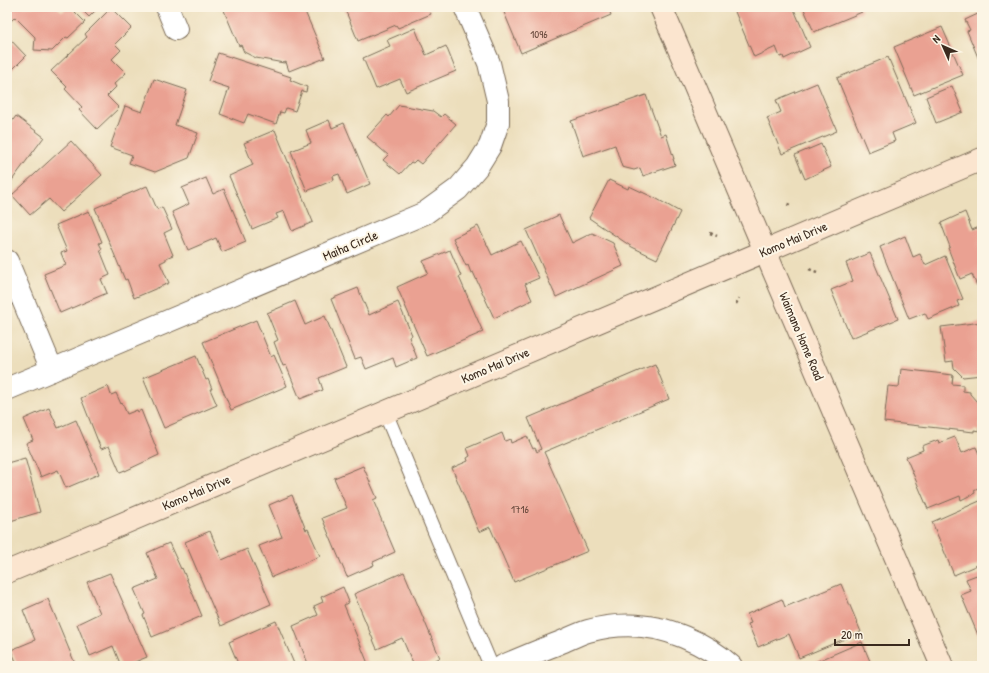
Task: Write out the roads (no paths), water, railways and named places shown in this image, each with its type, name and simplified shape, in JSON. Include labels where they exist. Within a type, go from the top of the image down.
[{"type":"main road","name":"Waimano Home Road","points":[[661,7],[942,666]]},
{"type":"main road","name":"Komo Mai Drive","points":[[7,572],[982,159]]},
{"type":"street","points":[[167,7],[176,28]]},
{"type":"street","name":"Maiha Circle","points":[[7,389],[425,214],[458,189],[477,167],[490,146],[498,123],[498,101],[489,63],[465,7]]},
{"type":"street","points":[[7,261],[52,370]]},
{"type":"street","points":[[503,666],[587,631],[612,626],[649,626],[675,633],[702,645],[726,661],[730,666]]},
{"type":"lane","points":[[385,412],[491,666]]}]
